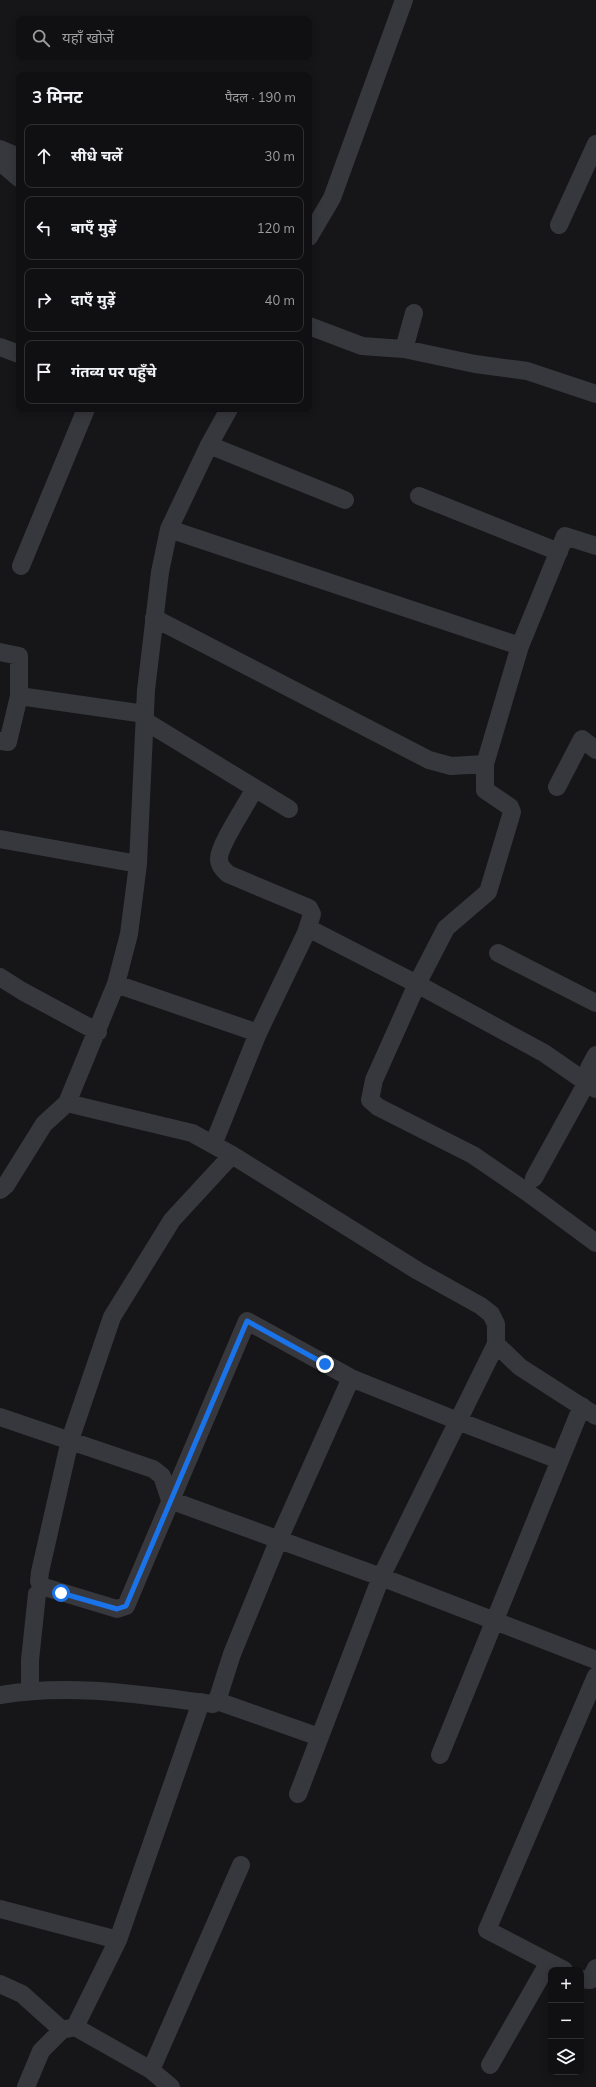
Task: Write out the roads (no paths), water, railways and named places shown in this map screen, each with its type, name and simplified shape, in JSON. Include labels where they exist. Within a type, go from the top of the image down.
[{"type":"street","points":[[312,232],[332,198],[404,0]]},
{"type":"street","points":[[559,224],[596,144]]},
{"type":"street","points":[[0,149],[16,156]]},
{"type":"street","points":[[0,162],[16,175]]},
{"type":"street","points":[[404,349],[414,313]]},
{"type":"street","points":[[312,327],[362,346],[404,349],[475,364],[527,371],[596,394]]},
{"type":"street","points":[[0,347],[16,353]]},
{"type":"street","points":[[21,566],[85,412]]},
{"type":"street","points":[[0,1190],[6,1185],[44,1124],[67,1103],[98,1032],[116,984],[129,934],[138,864],[145,717],[154,618],[160,572],[169,529],[209,445],[227,412]]},
{"type":"street","points":[[209,445],[345,500]]},
{"type":"street","points":[[419,496],[559,552]]},
{"type":"street","points":[[169,529],[520,646]]},
{"type":"street","points":[[596,546],[565,536],[520,646],[485,764],[485,790],[510,807],[512,812],[488,892],[446,928],[417,984],[374,1080],[370,1100],[378,1107],[473,1155],[527,1192],[596,1243]]},
{"type":"street","points":[[154,618],[429,760],[450,766],[485,764]]},
{"type":"street","points":[[0,652],[19,656],[19,696],[8,742],[0,740]]},
{"type":"street","points":[[19,696],[145,717],[290,809]]},
{"type":"street","points":[[557,788],[582,739],[596,750]]},
{"type":"street","points":[[213,1145],[258,1033],[308,928],[312,914],[308,908],[228,874],[221,867],[219,857],[223,846],[255,788]]},
{"type":"street","points":[[0,839],[138,864]]},
{"type":"street","points":[[308,928],[417,984],[544,1053],[591,1086]]},
{"type":"street","points":[[498,953],[596,1003]]},
{"type":"street","points":[[0,977],[98,1032]]},
{"type":"street","points":[[116,984],[258,1033]]},
{"type":"street","points":[[534,1178],[591,1086],[589,1068],[596,1055]]},
{"type":"street","points":[[67,1103],[192,1134],[232,1155],[418,1271],[482,1306],[491,1314],[496,1324],[496,1344],[381,1577],[298,1794]]},
{"type":"street","points":[[232,1155],[172,1220],[112,1317],[70,1440],[40,1572],[39,1581],[41,1586],[121,1609],[129,1601],[170,1500],[247,1321],[351,1378],[559,1460]]},
{"type":"street","points":[[440,1756],[559,1460],[589,1411],[520,1367],[496,1344]]},
{"type":"street","points":[[26,2087],[41,2051],[69,2028],[118,1940],[209,1702],[232,1654],[279,1539],[351,1378]]},
{"type":"street","points":[[0,1416],[153,1469],[162,1476],[170,1500]]},
{"type":"street","points":[[170,1500],[381,1577],[596,1660]]},
{"type":"street","points":[[30,1690],[30,1660],[37,1594]]},
{"type":"street","points":[[490,2064],[557,1966],[487,1930],[596,1676]]},
{"type":"street","points":[[0,1695],[30,1690],[103,1691],[209,1702],[320,1738]]},
{"type":"street","points":[[151,2070],[241,1865]]},
{"type":"street","points":[[0,1909],[118,1940]]},
{"type":"street","points":[[0,1984],[22,1994],[69,2028],[151,2070],[171,2087]]}]
